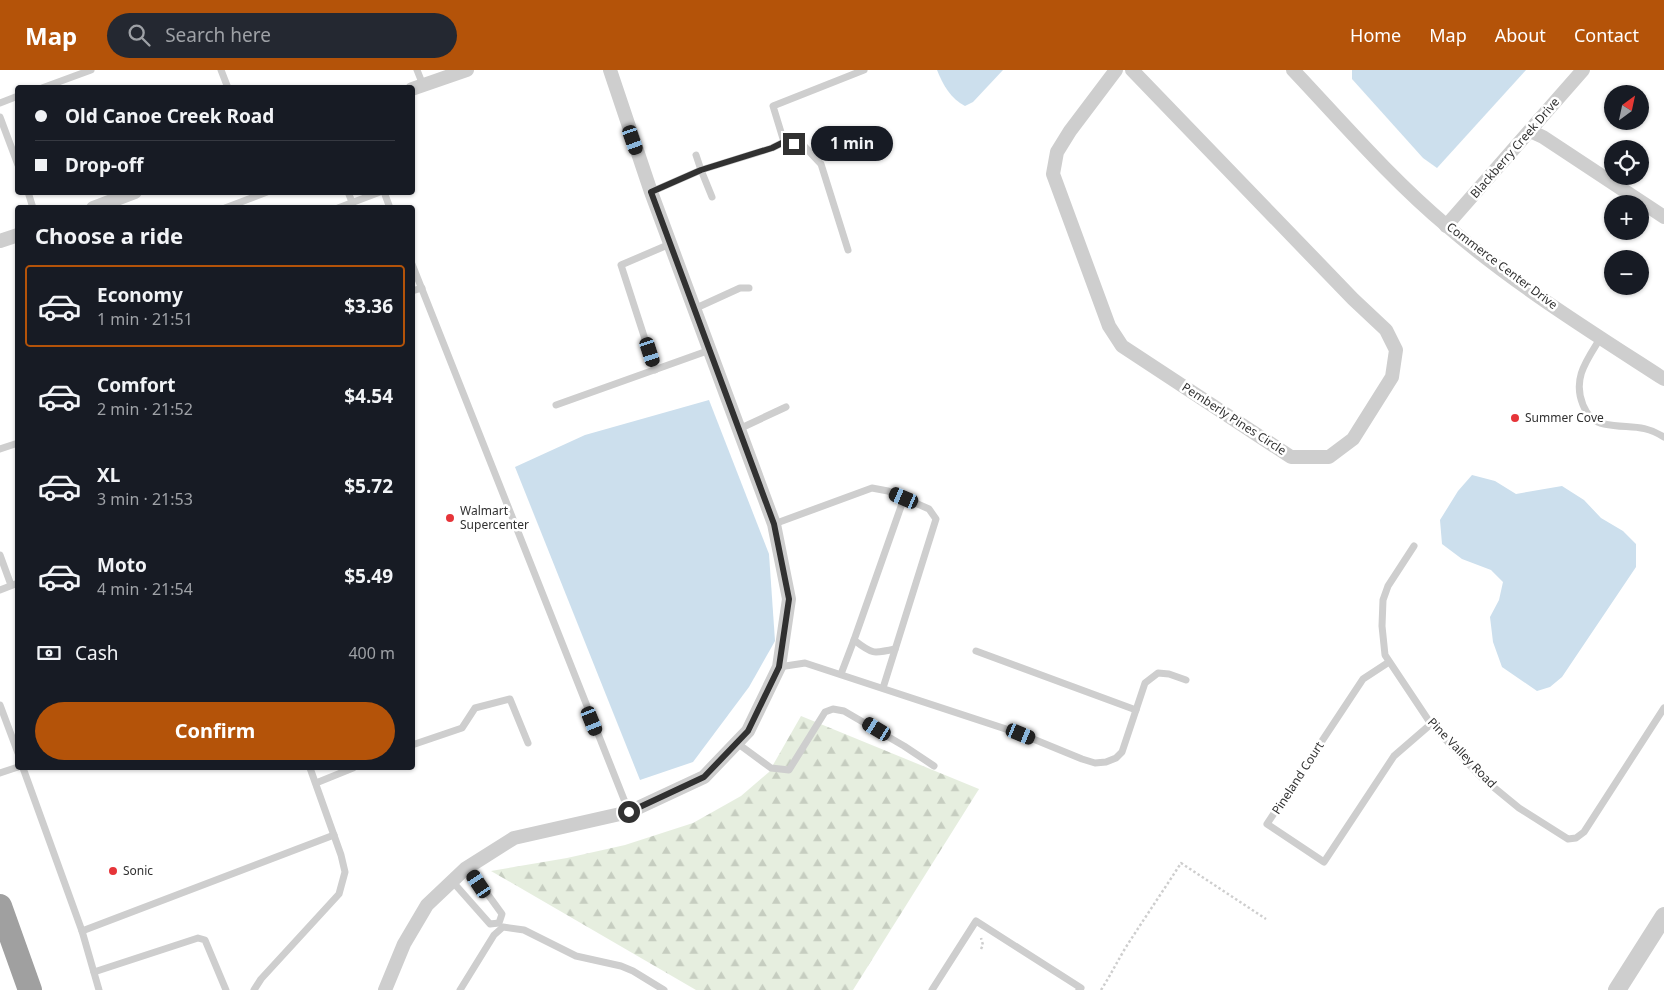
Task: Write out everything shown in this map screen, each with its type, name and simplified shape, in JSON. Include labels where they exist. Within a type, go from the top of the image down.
[{"type":"highway","points":[[0,906],[30,990]]},
{"type":"street","points":[[418,87],[467,70]]},
{"type":"street","points":[[384,990],[404,944],[427,905],[468,867],[514,838],[629,812],[704,777],[748,731],[779,667],[789,599],[774,524],[651,192],[610,70]]},
{"type":"street","name":"Pemberly Pines Circle","points":[[1116,70],[1070,131],[1057,152],[1053,174],[1109,326],[1122,346],[1291,457],[1329,457],[1353,439],[1392,377],[1396,350],[1386,330],[1353,299],[1132,70]]},
{"type":"street","name":"Commerce Center Drive","points":[[1293,70],[1380,163],[1446,226],[1498,266],[1664,378]]},
{"type":"street","name":"Blackberry Creek Drive","points":[[1446,226],[1583,70]]},
{"type":"street","points":[[1530,131],[1543,137],[1664,217]]},
{"type":"street","points":[[110,205],[129,195]]},
{"type":"street","points":[[0,241],[15,236]]},
{"type":"street","points":[[1617,990],[1664,916]]},
{"type":"lane","points":[[50,85],[90,70]]},
{"type":"lane","points":[[221,70],[227,85]]},
{"type":"lane","points":[[417,70],[418,87]]},
{"type":"lane","points":[[784,142],[773,106],[864,70]]},
{"type":"lane","points":[[0,102],[15,97]]},
{"type":"lane","points":[[0,117],[15,157]]},
{"type":"lane","points":[[651,192],[701,170],[772,148],[784,142],[805,147],[821,164],[848,250]]},
{"type":"lane","points":[[696,155],[712,197]]},
{"type":"lane","points":[[233,205],[259,195]]},
{"type":"lane","points":[[349,195],[352,202]]},
{"type":"lane","points":[[345,205],[372,195]]},
{"type":"lane","points":[[655,370],[620,264],[670,244]]},
{"type":"lane","points":[[415,271],[629,812]]},
{"type":"lane","points":[[415,290],[422,288]]},
{"type":"lane","points":[[694,309],[740,288],[749,288]]},
{"type":"lane","points":[[1601,337],[1584,364],[1578,380],[1579,395],[1585,410],[1593,420],[1606,424],[1653,430],[1664,437]]},
{"type":"lane","points":[[556,405],[710,350]]},
{"type":"lane","points":[[738,429],[786,407]]},
{"type":"lane","points":[[0,449],[15,444]]},
{"type":"lane","points":[[774,524],[872,488],[888,491],[929,509],[936,520],[883,688]]},
{"type":"lane","points":[[841,674],[904,498]]},
{"type":"lane","name":"Pine Valley Road","points":[[1414,546],[1388,586],[1383,600],[1382,626],[1385,655],[1431,724],[1480,776],[1519,808],[1568,839],[1576,838],[1584,832],[1664,708]]},
{"type":"lane","points":[[0,555],[14,584],[0,590]]},
{"type":"lane","points":[[854,640],[866,649],[876,653],[895,650]]},
{"type":"lane","points":[[976,651],[1136,710]]},
{"type":"lane","name":"Pineland Court","points":[[1390,662],[1363,679],[1267,824],[1324,862],[1394,756],[1431,724]]},
{"type":"lane","points":[[779,667],[805,663],[1021,734],[1095,763],[1106,762],[1116,758],[1122,752],[1146,683],[1158,673],[1169,674],[1186,680]]},
{"type":"lane","points":[[415,744],[462,728],[475,708],[510,700],[528,743]]},
{"type":"lane","points":[[0,705],[15,745]]},
{"type":"lane","points":[[737,743],[771,768],[788,770],[825,712],[833,709],[844,711],[858,718],[934,766]]},
{"type":"lane","points":[[0,773],[15,768]]},
{"type":"lane","points":[[24,770],[82,931],[99,990]]},
{"type":"lane","points":[[254,990],[260,979],[339,894],[345,872],[341,855],[311,770]]},
{"type":"lane","points":[[316,783],[349,770]]},
{"type":"lane","points":[[82,931],[334,835]]},
{"type":"lane","points":[[460,990],[501,925],[502,914],[468,867]]},
{"type":"lane","points":[[452,881],[490,924],[524,930],[576,956],[621,966],[664,990]]},
{"type":"lane","points":[[932,990],[976,921],[1080,989]]},
{"type":"lane","points":[[94,972],[198,938],[206,940],[226,990]]},
{"type":"path","points":[[1101,990],[1118,960],[1181,864],[1266,919]]},
{"type":"path","points":[[981,938],[983,945],[981,949]]},
{"type":"green space","points":[[801,716],[979,789],[853,990],[696,990],[491,871],[567,858],[625,845],[693,823],[741,796],[769,772]]},
{"type":"water","points":[[937,70],[1003,70],[973,102],[965,106],[948,91]]},
{"type":"water","points":[[1352,70],[1526,70],[1437,168],[1423,158],[1352,79]]},
{"type":"water","points":[[709,400],[769,554],[775,641],[749,687],[693,762],[640,780],[515,467],[585,435]]},
{"type":"water","points":[[1472,475],[1495,481],[1516,494],[1562,486],[1584,500],[1601,518],[1623,531],[1636,544],[1636,567],[1562,677],[1550,687],[1537,691],[1502,667],[1493,642],[1490,617],[1499,600],[1503,582],[1491,570],[1462,559],[1442,544],[1440,520],[1458,491]]},
{"type":"place","name":"Summer Cove","points":[[1515,418]]},
{"type":"place","name":"Walmart Supercenter","points":[[450,518]]},
{"type":"place","name":"Sonic","points":[[113,871]]},
{"type":"route","points":[[629,812],[704,777],[748,731],[779,667],[789,599],[774,524],[651,192],[701,170],[772,148],[784,142],[794,144]]}]
